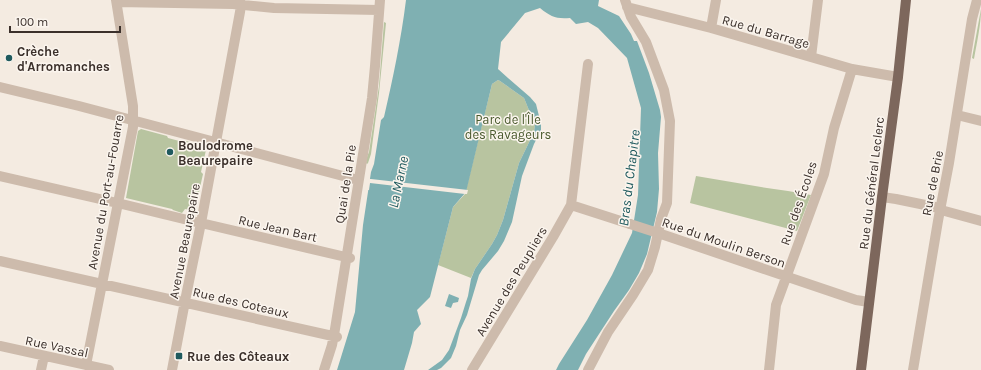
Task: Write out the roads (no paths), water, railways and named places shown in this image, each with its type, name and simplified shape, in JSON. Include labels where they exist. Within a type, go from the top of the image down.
[{"type":"main road","name":"Rue du Général Leclerc","points":[[861,370],[898,77],[906,0]]},
{"type":"street","points":[[711,28],[716,0]]},
{"type":"street","points":[[811,57],[818,0]]},
{"type":"street","name":"Rue de Brie","points":[[913,370],[972,19],[977,0]]},
{"type":"street","points":[[117,1],[240,3],[274,8],[380,5]]},
{"type":"street","name":"Avenue du Port-au-Fouarre","points":[[86,365],[133,121],[117,1]]},
{"type":"street","name":"Avenue Beaurepaire","points":[[172,370],[198,222],[216,142],[240,3]]},
{"type":"street","points":[[588,370],[608,332],[648,270],[655,247],[661,218],[667,203],[670,121],[664,90],[646,42],[631,17],[626,3]]},
{"type":"street","name":"Rue du Barrage","points":[[626,3],[852,69],[898,77]]},
{"type":"street","name":"Quai de la Pie","points":[[324,370],[335,337],[348,258],[358,180],[372,98],[380,5]]},
{"type":"street","points":[[571,205],[588,64]]},
{"type":"street","name":"Rue des Écoles","points":[[769,370],[776,306],[824,174],[834,128],[852,69]]},
{"type":"street","points":[[0,87],[78,106],[358,180]]},
{"type":"street","points":[[957,115],[981,121]]},
{"type":"street","name":"Rue Jean Bart","points":[[0,176],[348,258]]},
{"type":"street","points":[[882,197],[935,207],[940,210],[981,221]]},
{"type":"street","name":"Rue du Moulin Berson","points":[[571,205],[856,300],[869,302]]},
{"type":"street","name":"Avenue des Peupliers","points":[[472,370],[554,237],[571,205]]},
{"type":"street","name":"Rue des Coteaux","points":[[0,261],[335,337]]},
{"type":"street","name":"Rue Vassal","points":[[0,346],[109,370]]},
{"type":"street","points":[[41,370],[44,356]]},
{"type":"water","name":"La Marne","points":[[406,0],[599,0],[598,6],[619,16],[634,41],[637,41],[649,73],[661,117],[658,153],[659,189],[657,212],[647,254],[639,273],[586,354],[578,370],[556,370],[587,320],[612,275],[632,233],[638,195],[641,108],[627,58],[598,28],[588,22],[576,24],[570,18],[554,17],[547,14],[540,8],[525,13],[501,42],[498,69],[536,104],[541,121],[541,130],[522,176],[512,222],[498,251],[479,275],[467,315],[460,330],[451,358],[441,368],[437,370],[428,370],[442,360],[449,350],[468,296],[471,279],[475,269],[497,235],[503,220],[519,163],[534,132],[535,125],[524,98],[498,80],[492,84],[466,192],[453,207],[430,297],[417,310],[421,324],[414,332],[404,370],[337,370],[355,312],[363,225],[371,172],[374,164],[381,120],[384,117],[394,73]]},
{"type":"water","points":[[449,294],[459,298],[458,302],[453,303],[451,308],[445,306]]},
{"type":"place","name":"Crèche d'Arromanches","points":[[9,58]]},
{"type":"place","name":"Boulodrome Beaurepaire","points":[[170,152]]},
{"type":"place","name":"Rue des Côteaux","points":[[179,356]]},
{"type":"park label","name":"Parc de l'Île des Ravageurs","points":[[508,126]]},
{"type":"water label","name":"Bras du Chapitre","points":[[629,178]]}]
